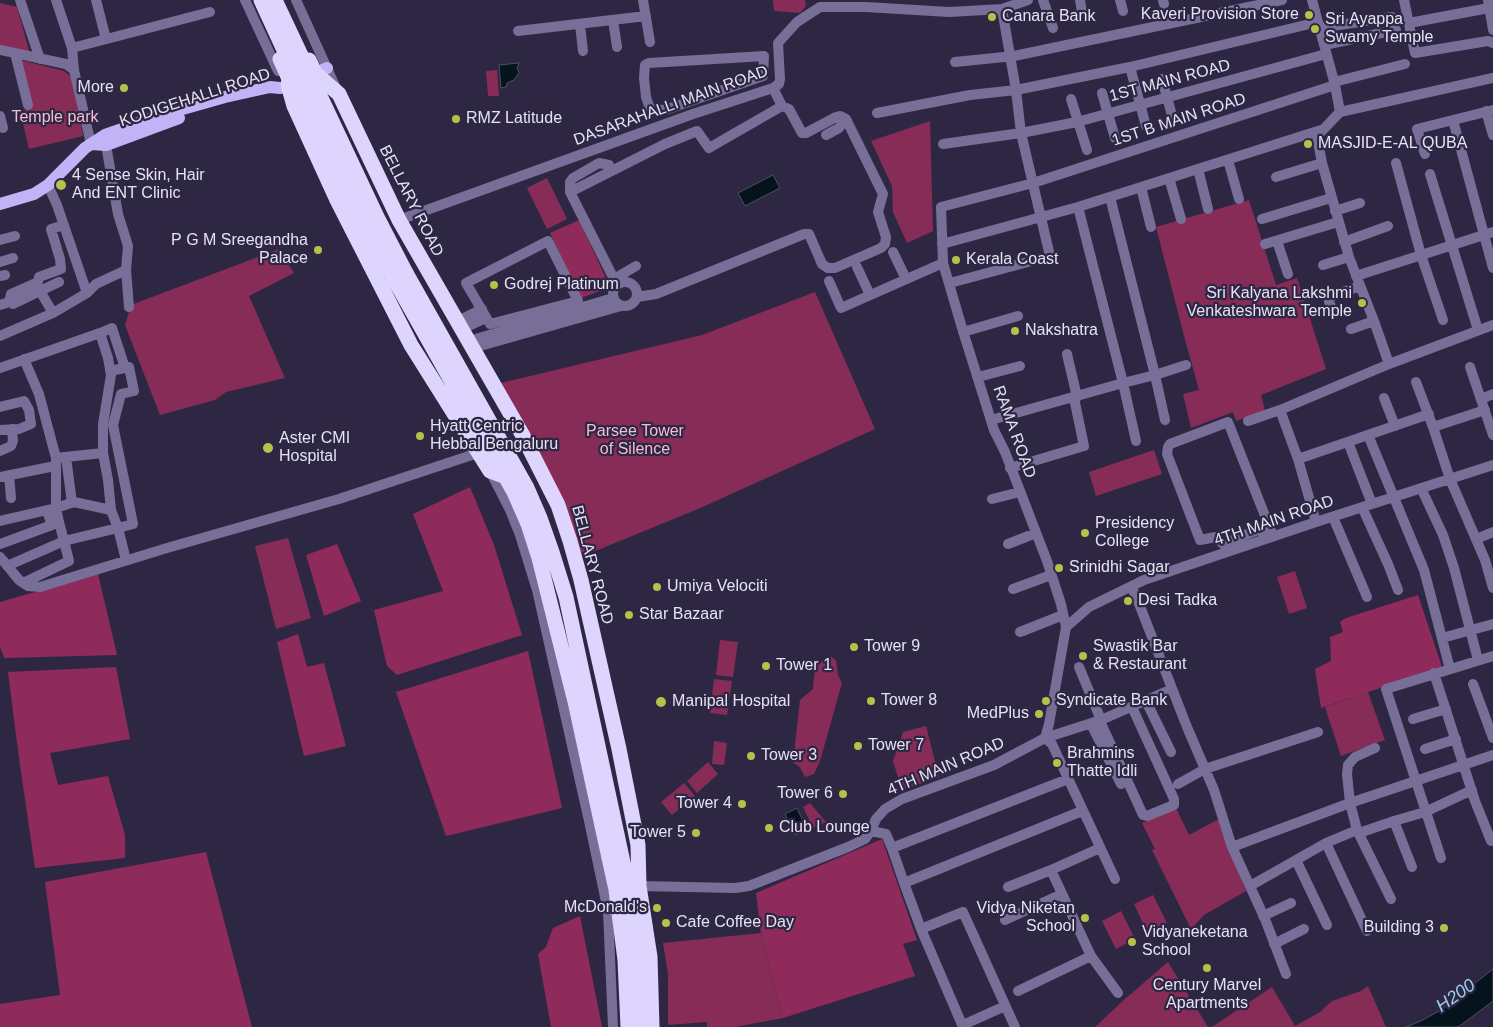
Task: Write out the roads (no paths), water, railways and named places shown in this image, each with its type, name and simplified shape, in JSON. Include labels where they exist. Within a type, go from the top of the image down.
[{"type":"highway","points":[[256,0],[289,78],[284,87],[343,214],[411,345],[484,451],[490,471],[506,477]]},
{"type":"highway","name":"BELLARY ROAD","points":[[261,0],[363,222],[400,276],[526,488],[540,518],[566,597],[629,890],[638,953],[641,1027]]},
{"type":"highway","name":"BELLARY ROAD","points":[[275,0],[377,217],[400,276],[484,451],[506,477],[528,524],[547,585],[597,831],[616,890],[625,960],[628,1027]]},
{"type":"highway","name":"BELLARY ROAD","points":[[281,0],[321,70],[339,94],[396,216],[466,335],[542,472],[558,505],[581,580],[619,749],[638,845],[639,886],[650,958],[652,1027]]},
{"type":"highway","points":[[343,214],[347,199],[359,191],[371,192],[396,216]]},
{"type":"main road","name":"KODIGEHALLI ROAD","points":[[92,144],[106,145],[173,119],[228,103],[271,94],[321,70]]},
{"type":"main road","points":[[0,204],[34,194],[48,185],[75,157],[105,135],[165,114],[234,95],[270,87],[284,87]]},
{"type":"street","points":[[21,0],[40,59]]},
{"type":"street","points":[[56,0],[72,48],[74,70],[92,144]]},
{"type":"street","points":[[96,0],[106,39]]},
{"type":"street","points":[[245,0],[284,87]]},
{"type":"street","points":[[296,0],[321,70]]},
{"type":"street","points":[[643,0],[650,42]]},
{"type":"street","points":[[946,0],[949,12]]},
{"type":"street","name":"DASARAHALLI MAIN ROAD","points":[[396,216],[773,88],[779,84],[780,79],[778,43],[817,4],[912,5],[949,12],[979,5],[1002,9],[1028,0]]},
{"type":"street","points":[[1043,0],[1053,28]]},
{"type":"street","points":[[1080,0],[1083,18]]},
{"type":"street","points":[[955,62],[1010,56],[1282,0]]},
{"type":"street","points":[[1312,0],[1340,112]]},
{"type":"street","points":[[1404,0],[1415,53],[1488,41],[1493,43]]},
{"type":"street","points":[[1409,24],[1489,4],[1493,30]]},
{"type":"street","points":[[950,283],[1050,256],[1021,133],[1016,90],[1002,9]]},
{"type":"street","points":[[72,48],[210,12]]},
{"type":"street","points":[[518,31],[646,16]]},
{"type":"street","points":[[877,113],[970,95],[1016,90],[1319,25],[1392,17]]},
{"type":"street","points":[[612,20],[617,47]]},
{"type":"street","points":[[580,25],[583,51]]},
{"type":"street","name":"1ST MAIN ROAD","points":[[944,144],[1021,133],[1077,122],[1396,30]]},
{"type":"street","points":[[0,50],[66,64],[74,70]]},
{"type":"street","points":[[15,53],[28,105]]},
{"type":"street","points":[[764,56],[763,76],[683,104],[665,110],[650,109],[646,97],[644,65],[649,63],[764,56]]},
{"type":"street","name":"1ST B MAIN ROAD","points":[[942,244],[941,207],[1033,183],[1334,84],[1405,64]]},
{"type":"street","points":[[1130,67],[1146,126]]},
{"type":"street","points":[[1389,364],[1344,242],[1322,163],[1317,136],[1340,112],[1493,78]]},
{"type":"street","points":[[1162,79],[1173,119]]},
{"type":"street","points":[[637,297],[656,294],[804,234],[809,234],[822,264],[828,268],[834,268],[881,248],[885,244],[886,237],[878,212],[883,194],[846,119],[840,116],[836,117],[806,133],[802,133],[789,109],[782,106],[773,88]]},
{"type":"street","points":[[1102,93],[1115,138]]},
{"type":"street","points":[[1071,99],[1087,150]]},
{"type":"street","points":[[683,104],[688,116]]},
{"type":"street","points":[[570,192],[665,144],[697,132],[708,148],[782,106]]},
{"type":"street","points":[[1425,154],[1417,129],[1490,110],[1493,135]]},
{"type":"street","points":[[0,116],[3,128]]},
{"type":"street","points":[[826,135],[839,128],[846,119]]},
{"type":"street","points":[[1453,120],[1488,233],[1493,268]]},
{"type":"street","points":[[942,244],[1078,207],[1321,130]]},
{"type":"street","points":[[106,145],[118,214],[128,246],[126,270],[129,307]]},
{"type":"street","points":[[1228,160],[1239,199]]},
{"type":"street","points":[[609,165],[599,163],[573,178],[570,182],[570,192],[616,282]]},
{"type":"street","points":[[1276,177],[1322,163]]},
{"type":"street","points":[[1396,163],[1421,255],[1444,320]]},
{"type":"street","points":[[1198,169],[1208,208]]},
{"type":"street","points":[[1430,174],[1478,330]]},
{"type":"street","points":[[1169,178],[1181,219]]},
{"type":"street","points":[[48,185],[57,205],[87,293]]},
{"type":"street","points":[[1141,187],[1151,227]]},
{"type":"street","points":[[1110,197],[1166,420]]},
{"type":"street","points":[[1262,219],[1331,198]]},
{"type":"street","points":[[1335,211],[1360,203]]},
{"type":"street","points":[[1078,207],[1136,441]]},
{"type":"street","points":[[1265,244],[1338,222]]},
{"type":"street","points":[[0,305],[9,302],[11,294],[38,282],[39,277],[61,269],[51,229],[64,225]]},
{"type":"street","points":[[1344,242],[1388,226]]},
{"type":"street","points":[[1356,276],[1488,233]]},
{"type":"street","points":[[0,240],[15,236]]},
{"type":"street","points":[[548,241],[578,301],[490,324],[484,313],[466,282],[548,241]]},
{"type":"street","points":[[1277,241],[1288,274]]},
{"type":"street","name":"RAMA ROAD","points":[[942,244],[943,263],[991,420],[1036,533],[1051,575],[1066,627]]},
{"type":"street","points":[[893,252],[906,279]]},
{"type":"street","points":[[1323,265],[1349,257]]},
{"type":"street","points":[[0,262],[13,258]]},
{"type":"street","points":[[829,281],[841,308],[943,263]]},
{"type":"street","points":[[621,306],[613,298],[616,282],[636,266]]},
{"type":"street","points":[[857,267],[870,295]]},
{"type":"street","points":[[0,336],[53,313],[87,293],[96,284],[126,270]]},
{"type":"street","points":[[13,304],[59,282]]},
{"type":"street","points":[[466,335],[633,304],[637,297],[636,290],[632,284],[616,282]]},
{"type":"street","points":[[1334,313],[1329,302],[1330,297],[1360,286]]},
{"type":"street","points":[[40,291],[53,313]]},
{"type":"street","points":[[466,335],[500,333],[613,298]]},
{"type":"street","points":[[466,335],[484,313]]},
{"type":"street","points":[[963,332],[1018,316]]},
{"type":"street","points":[[1351,329],[1374,321]]},
{"type":"street","points":[[1248,421],[1280,410],[1389,364],[1493,324]]},
{"type":"street","points":[[0,368],[112,328],[125,368]]},
{"type":"street","points":[[100,333],[110,371],[103,424],[103,453],[111,510],[118,528],[126,560]]},
{"type":"street","points":[[1010,468],[1084,446],[1067,354]]},
{"type":"street","points":[[24,359],[39,394],[72,503]]},
{"type":"street","points":[[978,377],[1020,366]]},
{"type":"street","points":[[991,420],[1186,366]]},
{"type":"street","points":[[7,566],[64,542],[134,524],[113,425],[121,394],[134,391],[129,367],[110,371]]},
{"type":"street","points":[[1470,367],[1493,435]]},
{"type":"street","points":[[1416,382],[1429,414],[1450,479],[1485,560],[1493,588]]},
{"type":"street","points":[[1481,399],[1493,394]]},
{"type":"street","points":[[1384,398],[1395,426]]},
{"type":"street","points":[[0,407],[24,401],[27,404],[31,424],[19,429],[0,430]]},
{"type":"street","points":[[1280,410],[1298,459],[1316,522]]},
{"type":"street","points":[[1433,427],[1485,410]]},
{"type":"street","points":[[1298,459],[1429,414]]},
{"type":"street","points":[[1228,422],[1270,538],[1260,529],[1223,544],[1216,537],[1200,540],[1167,454],[1168,446],[1228,422]]},
{"type":"street","points":[[0,451],[11,446],[13,441],[12,429]]},
{"type":"street","points":[[1368,435],[1424,570],[1450,669]]},
{"type":"street","points":[[1348,442],[1367,505],[1398,590]]},
{"type":"street","points":[[0,557],[28,586],[40,587],[126,560],[339,499],[484,451]]},
{"type":"street","points":[[11,498],[4,476],[59,460],[103,453]]},
{"type":"street","points":[[59,460],[52,510],[74,577]]},
{"type":"street","name":"4TH MAIN ROAD","points":[[1066,627],[1089,608],[1144,580],[1493,465]]},
{"type":"street","points":[[490,471],[517,527],[537,590],[597,831],[608,911],[613,1027]]},
{"type":"street","points":[[1421,488],[1443,535],[1478,660]]},
{"type":"street","points":[[992,500],[1020,492]]},
{"type":"street","points":[[0,521],[52,510],[72,503],[111,510]]},
{"type":"street","points":[[1333,517],[1367,597]]},
{"type":"street","points":[[0,544],[55,523]]},
{"type":"street","points":[[1476,539],[1493,532]]},
{"type":"street","points":[[1008,544],[1036,533]]},
{"type":"street","points":[[23,582],[69,561]]},
{"type":"street","points":[[1013,588],[1051,575]]},
{"type":"street","points":[[1130,587],[1136,596],[1214,790],[1232,846],[1286,974]]},
{"type":"street","points":[[1020,632],[1063,615]]},
{"type":"street","points":[[1442,638],[1493,624]]},
{"type":"street","points":[[1066,627],[1046,738],[1052,744],[1115,879]]},
{"type":"street","points":[[1441,858],[1386,689],[1493,656]]},
{"type":"street","points":[[1079,667],[1121,784]]},
{"type":"street","points":[[1434,673],[1472,790],[1491,841]]},
{"type":"street","points":[[1473,684],[1493,738]]},
{"type":"street","name":"4TH MAIN ROAD","points":[[639,886],[735,888],[749,886],[865,839],[876,819],[885,809],[902,799],[994,765],[1046,738],[1098,722],[1172,689]]},
{"type":"street","points":[[1146,701],[1170,752]]},
{"type":"street","points":[[1098,722],[1143,814],[1147,816],[1174,805],[1174,799],[1132,707]]},
{"type":"street","points":[[1413,719],[1446,709]]},
{"type":"street","points":[[1178,784],[1205,769],[1318,732]]},
{"type":"street","points":[[1425,749],[1456,739]]},
{"type":"street","points":[[1375,748],[1355,757],[1348,765],[1346,774],[1350,803],[1358,832],[1391,899]]},
{"type":"street","points":[[1232,846],[1350,803],[1493,755]]},
{"type":"street","points":[[892,848],[1068,779]]},
{"type":"street","points":[[1250,886],[1326,843],[1425,812],[1472,790]]},
{"type":"street","points":[[904,883],[1082,811]]},
{"type":"street","points":[[1394,821],[1412,868]]},
{"type":"street","points":[[871,831],[886,834],[921,929],[963,1026],[1005,1006]]},
{"type":"street","points":[[1326,843],[1367,931]]},
{"type":"street","points":[[1008,887],[1100,848]]},
{"type":"street","points":[[1296,860],[1327,926]]},
{"type":"street","points":[[1051,870],[1091,956],[1118,992]]},
{"type":"street","points":[[1006,920],[1062,894]]},
{"type":"street","points":[[1263,916],[1291,902]]},
{"type":"street","points":[[921,929],[963,912],[1015,1027]]},
{"type":"street","points":[[1274,944],[1304,929]]},
{"type":"street","points":[[1018,990],[1091,956]]},
{"type":"water","points":[[519,63],[517,68],[519,73],[514,80],[507,83],[506,87],[501,88],[499,65]]},
{"type":"water","points":[[773,175],[780,188],[745,206],[738,193]]},
{"type":"water","points":[[797,808],[807,830],[795,835],[785,814]]},
{"type":"water","points":[[1493,969],[1493,1001],[1461,1025],[1457,1027],[1406,1027],[1441,1010]]},
{"type":"place","name":"Kaveri Provision Store","points":[[1309,15]]},
{"type":"place","name":"Canara Bank","points":[[992,17]]},
{"type":"place","name":"Sri Ayappa Swamy Temple","points":[[1315,29]]},
{"type":"place","name":"More","points":[[124,88]]},
{"type":"place","name":"RMZ Latitude","points":[[456,119]]},
{"type":"place","name":"MASJID-E-AL QUBA","points":[[1308,144]]},
{"type":"place","name":"4 Sense Skin, Hair And ENT Clinic","points":[[61,185]]},
{"type":"place","name":"P G M Sreegandha Palace","points":[[318,250]]},
{"type":"place","name":"Kerala Coast","points":[[956,260]]},
{"type":"place","name":"Godrej Platinum","points":[[494,285]]},
{"type":"place","name":"Sri Kalyana Lakshmi Venkateshwara Temple","points":[[1362,303]]},
{"type":"place","name":"Nakshatra","points":[[1015,331]]},
{"type":"place","name":"Hyatt Centric Hebbal Bengaluru","points":[[420,436]]},
{"type":"place","name":"Aster CMI Hospital","points":[[268,448]]},
{"type":"place","name":"Presidency College","points":[[1085,533]]},
{"type":"place","name":"Srinidhi Sagar","points":[[1059,568]]},
{"type":"place","name":"Umiya Velociti","points":[[657,587]]},
{"type":"place","name":"Desi Tadka","points":[[1128,601]]},
{"type":"place","name":"Star Bazaar","points":[[629,615]]},
{"type":"place","name":"Tower 9","points":[[854,647]]},
{"type":"place","name":"Swastik Bar & Restaurant","points":[[1083,656]]},
{"type":"place","name":"Tower 1","points":[[766,666]]},
{"type":"place","name":"Tower 8","points":[[871,701]]},
{"type":"place","name":"Syndicate Bank","points":[[1046,701]]},
{"type":"place","name":"Manipal Hospital","points":[[661,702]]},
{"type":"place","name":"MedPlus","points":[[1039,714]]},
{"type":"place","name":"Tower 7","points":[[858,746]]},
{"type":"place","name":"Tower 3","points":[[751,756]]},
{"type":"place","name":"Brahmins Thatte Idli","points":[[1057,763]]},
{"type":"place","name":"Tower 6","points":[[843,794]]},
{"type":"place","name":"Tower 4","points":[[742,804]]},
{"type":"place","name":"Club Lounge","points":[[769,828]]},
{"type":"place","name":"Tower 5","points":[[696,833]]},
{"type":"place","name":"McDonald's","points":[[657,908]]},
{"type":"place","name":"Vidya Niketan School","points":[[1085,918]]},
{"type":"place","name":"Cafe Coffee Day","points":[[666,923]]},
{"type":"place","name":"Building 3","points":[[1444,928]]},
{"type":"place","name":"Vidyaneketana School","points":[[1132,942]]},
{"type":"place","name":"Century Marvel Apartments","points":[[1207,968]]},
{"type":"park label","name":"Temple park","points":[[55,118]]},
{"type":"park label","name":"Parsee Tower of Silence","points":[[635,441]]},
{"type":"water label","name":"H200","points":[[1456,996]]}]
